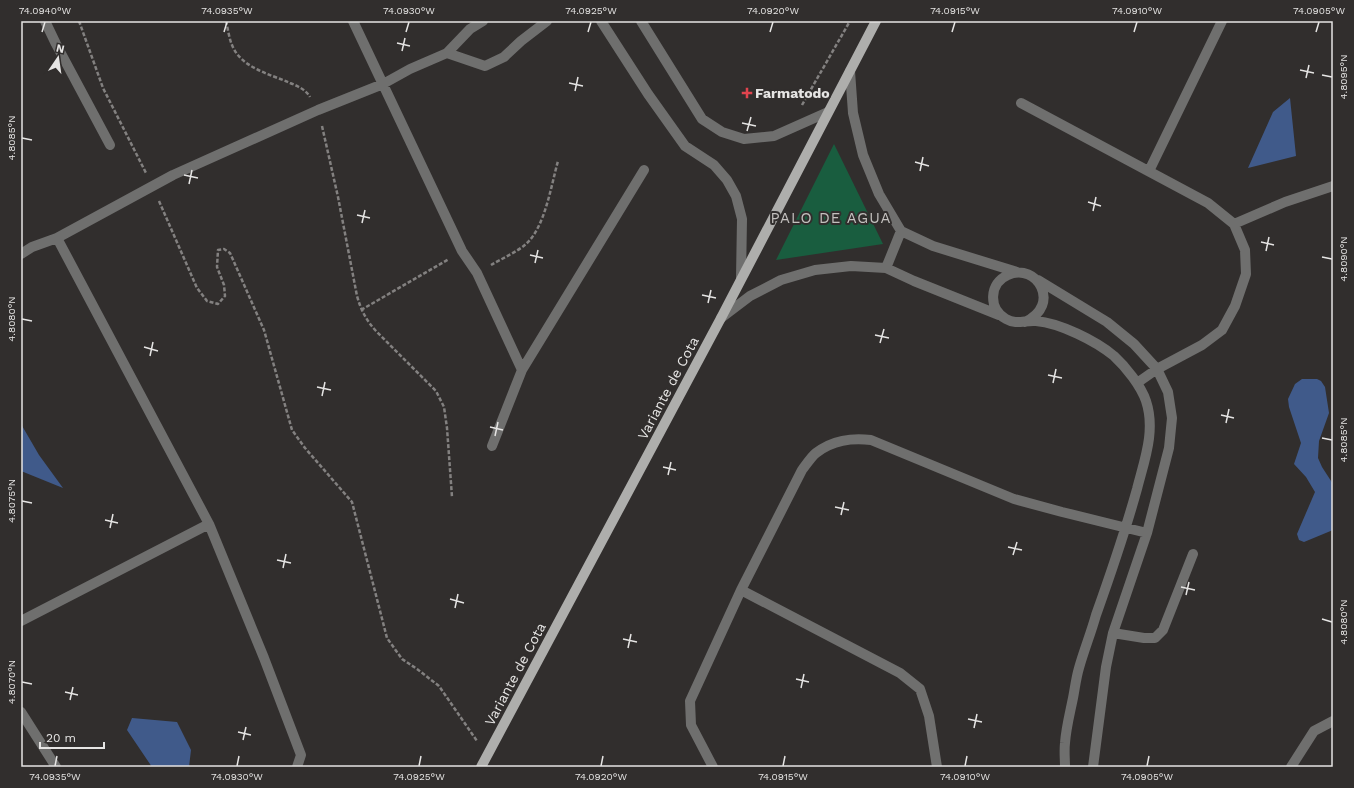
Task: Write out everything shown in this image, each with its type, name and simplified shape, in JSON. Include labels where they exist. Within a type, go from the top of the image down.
[{"type":"main road","name":"Variante de Cota","points":[[481,767],[721,318],[876,21]]},
{"type":"street","points":[[45,21],[110,145]]},
{"type":"street","points":[[352,21],[462,251],[477,273],[522,370]]},
{"type":"street","points":[[21,254],[32,247],[57,238],[173,175],[318,110],[383,84],[410,69],[447,53],[470,29],[483,21]]},
{"type":"street","points":[[447,53],[485,66],[504,57],[521,41],[547,21]]},
{"type":"street","points":[[601,21],[648,94],[685,146],[714,165],[727,180],[736,196],[742,219],[741,278]]},
{"type":"street","points":[[641,21],[702,119],[722,132],[744,139],[774,136],[828,112]]},
{"type":"street","points":[[1149,170],[1222,21]]},
{"type":"street","points":[[850,71],[854,113],[863,154],[879,194],[901,231],[933,246],[1030,275],[1107,322],[1134,344],[1156,369],[1168,392],[1172,418],[1169,448],[1147,533],[1113,633],[1106,668],[1092,767]]},
{"type":"street","points":[[1021,103],[1208,202],[1234,224],[1245,250],[1246,274],[1235,306],[1222,330],[1202,345],[1156,369],[1137,383]]},
{"type":"street","points":[[492,446],[522,370],[644,170]]},
{"type":"street","points":[[1234,224],[1286,202],[1333,186]]},
{"type":"street","points":[[886,268],[901,231]]},
{"type":"street","points":[[57,238],[209,524],[264,658],[301,755],[297,767]]},
{"type":"street","points":[[721,318],[750,296],[781,280],[808,272],[851,266],[886,268],[914,281],[999,315],[1007,320],[1016,323],[1036,321],[1078,333],[1115,357],[1137,383],[1146,401],[1150,424],[1148,447],[1126,528],[1078,669],[1065,742],[1065,767]]},
{"type":"street","points":[[999,315],[993,300],[997,283],[1010,273],[1019,272]]},
{"type":"street","points":[[1026,322],[1039,312],[1043,304],[1044,296],[1042,288],[1030,275]]},
{"type":"street","points":[[713,767],[691,725],[690,701],[741,590],[802,470],[816,453],[836,442],[854,438],[871,440],[1014,499],[1147,533]]},
{"type":"street","points":[[21,621],[209,524]]},
{"type":"street","points":[[1113,633],[1144,638],[1154,638],[1163,630],[1193,554]]},
{"type":"street","points":[[741,590],[900,673],[920,689],[929,716],[937,767]]},
{"type":"street","points":[[21,712],[56,767]]},
{"type":"street","points":[[1291,767],[1314,731],[1333,721]]},
{"type":"path","points":[[79,21],[103,88],[153,186],[197,288],[207,301],[218,304],[225,296],[224,285],[217,267],[218,250],[224,249],[230,253],[264,330],[292,430],[305,448],[352,502],[387,638],[402,659],[439,686],[487,756]]},
{"type":"path","points":[[226,21],[232,45],[240,58],[250,66],[296,85],[307,93],[318,110],[338,197],[361,310],[376,331],[436,391],[442,402],[447,428],[452,497]]},
{"type":"path","points":[[801,106],[850,21]]},
{"type":"path","points":[[477,273],[525,245],[536,233],[542,219],[558,161]]},
{"type":"path","points":[[361,310],[462,251]]},
{"type":"green space","points":[[834,144],[883,244],[776,260]]},
{"type":"water","points":[[1290,98],[1296,156],[1248,168],[1273,112]]},
{"type":"water","points":[[1302,379],[1317,379],[1321,381],[1325,387],[1329,413],[1319,441],[1318,458],[1333,484],[1333,530],[1304,542],[1299,540],[1297,534],[1315,492],[1306,477],[1294,464],[1301,443],[1289,407],[1288,399],[1295,384]]},
{"type":"water","points":[[21,424],[39,455],[63,488],[21,471]]},
{"type":"water","points":[[132,718],[177,722],[191,750],[189,767],[152,767],[127,730]]},
{"type":"place","name":"Farmatodo","points":[[747,93]]},
{"type":"district","name":"PALO DE AGUA","points":[[831,218]]}]
